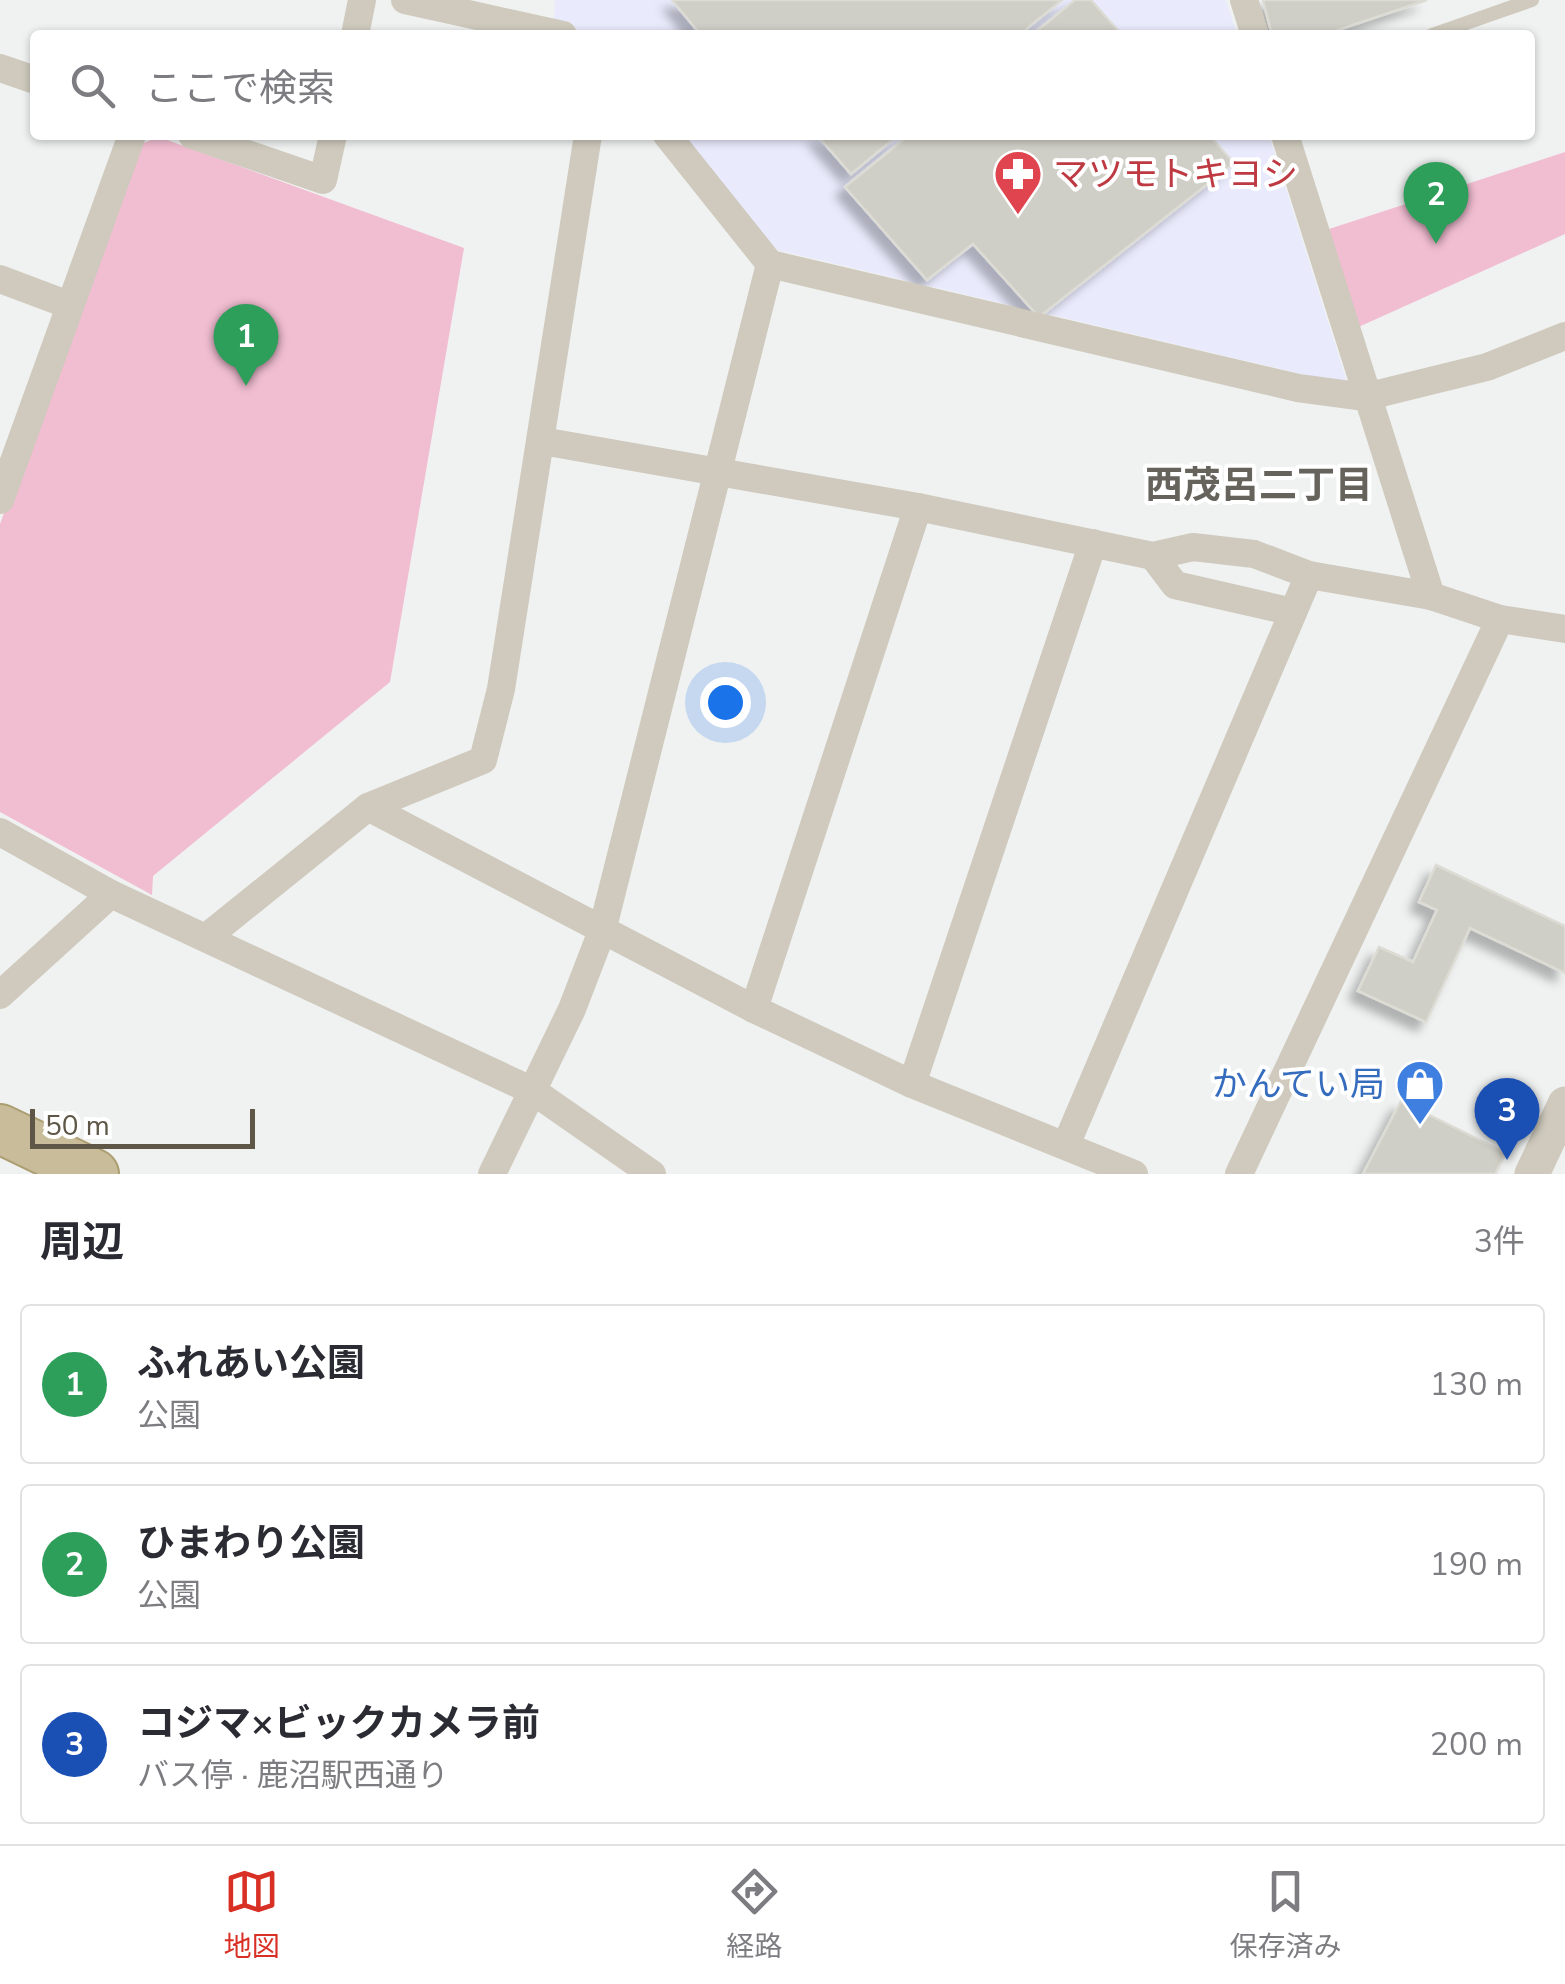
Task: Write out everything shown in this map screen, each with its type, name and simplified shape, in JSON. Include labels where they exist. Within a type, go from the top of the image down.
[{"type":"highway","points":[[0,1129],[94,1174]]},
{"type":"street","points":[[356,30],[362,0]]},
{"type":"street","points":[[404,0],[520,11],[554,30]]},
{"type":"street","points":[[1244,0],[1253,30]]},
{"type":"street","points":[[0,68],[30,78]]},
{"type":"street","points":[[0,500],[7,457],[130,140]]},
{"type":"street","points":[[207,140],[323,180],[332,140]]},
{"type":"street","points":[[208,936],[368,807],[483,760],[501,689],[587,140]]},
{"type":"street","points":[[671,140],[770,264],[1298,388],[1364,397],[1488,367],[1565,336]]},
{"type":"street","points":[[1287,140],[1364,397],[1431,596]]},
{"type":"street","points":[[492,1174],[534,1091],[602,931],[770,264]]},
{"type":"street","points":[[0,279],[69,304]]},
{"type":"street","points":[[542,441],[918,507],[1153,556],[1193,547],[1238,552],[1309,575],[1431,596],[1500,619],[1565,629]]},
{"type":"street","points":[[754,1009],[918,507]]},
{"type":"street","points":[[912,1084],[1093,543]]},
{"type":"street","points":[[1153,556],[1175,584],[1293,612]]},
{"type":"street","points":[[1066,1145],[1309,575]]},
{"type":"street","points":[[1239,1174],[1500,619]]},
{"type":"street","points":[[368,807],[754,1009],[912,1084],[1134,1174]]},
{"type":"street","points":[[0,832],[111,894],[534,1091],[652,1174]]},
{"type":"street","points":[[0,995],[111,894]]},
{"type":"street","points":[[1532,1174],[1565,1104]]},
{"type":"lane","points":[[1446,30],[1532,0]]},
{"type":"shaded area","points":[[555,0],[1226,0],[1235,30],[553,30]]},
{"type":"shaded area","points":[[167,140],[464,248],[390,682],[153,876],[152,895],[0,812],[0,524],[138,145]]},
{"type":"shaded area","points":[[678,140],[1271,140],[1348,385],[777,250]]},
{"type":"shaded area","points":[[1565,152],[1565,234],[1354,329],[1326,230]]},
{"type":"building","points":[[672,0],[1062,0],[1025,30],[697,30]]},
{"type":"building","points":[[1075,0],[1091,0],[1118,30],[1038,30]]},
{"type":"building","points":[[1263,0],[1427,0],[1338,30],[1271,30]]},
{"type":"building","points":[[821,140],[892,140],[851,174]]},
{"type":"building","name":"マツモトキヨシ","points":[[903,140],[1213,140],[1234,163],[1039,317],[973,244],[927,280],[845,187]]},
{"type":"building","points":[[1436,865],[1565,926],[1565,973],[1470,928],[1426,1022],[1358,991],[1379,947],[1413,962],[1437,910],[1419,902]]},
{"type":"building","name":"かんてい局","points":[[1401,1101],[1506,1153],[1495,1174],[1363,1174]]},
{"type":"place","name":"マツモトキヨシ","points":[[1018,216]]},
{"type":"place","name":"ひまわり公園","points":[[1436,244]]},
{"type":"place","name":"ふれあい公園","points":[[246,386]]},
{"type":"place","name":"かんてい局","points":[[1420,1126]]},
{"type":"place","name":"コジマ×ビックカメラ前","points":[[1507,1160]]},
{"type":"district","name":"西茂呂二丁目","points":[[1259,485]]}]
